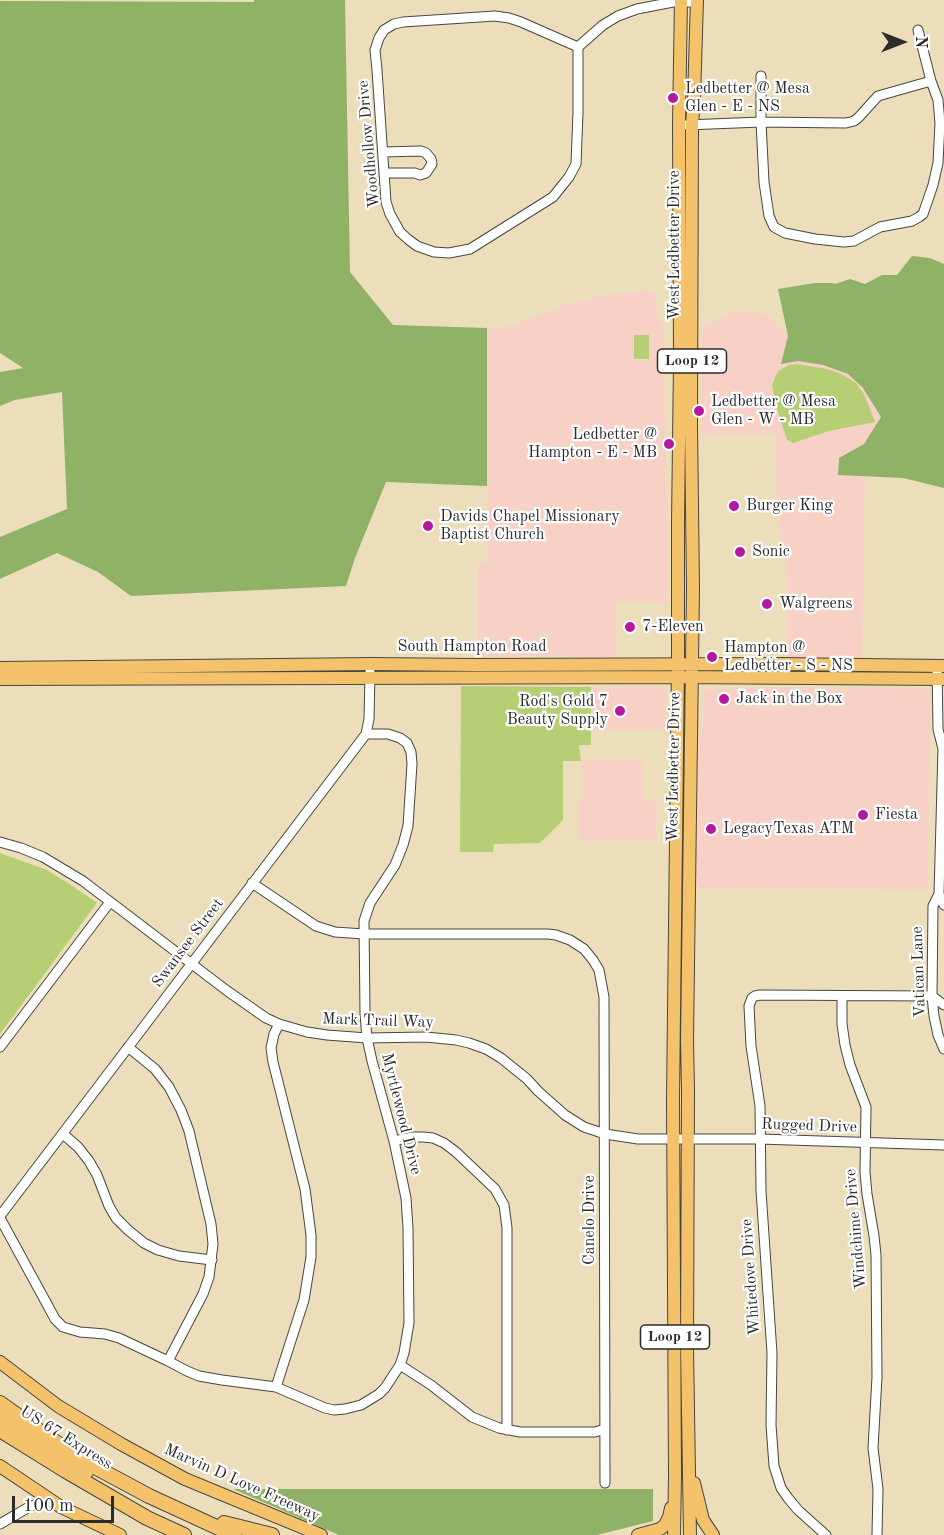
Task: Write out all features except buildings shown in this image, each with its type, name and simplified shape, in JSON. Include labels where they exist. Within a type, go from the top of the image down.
[{"type":"highway","points":[[0,1403],[93,1466],[149,1496],[234,1535]]},
{"type":"highway","name":"US 67 Express","points":[[0,1416],[70,1462],[125,1494],[213,1535]]},
{"type":"highway","points":[[0,1430],[66,1472],[147,1518],[184,1535]]},
{"type":"highway","points":[[149,1496],[230,1525],[272,1535]]},
{"type":"highway","points":[[147,1518],[170,1535]]},
{"type":"main road","name":"West Ledbetter Drive","points":[[681,1],[674,1139],[690,1535]]},
{"type":"main road","name":"West Ledbetter Drive","points":[[674,1535],[688,1139],[687,1040],[693,522],[692,125],[697,1]]},
{"type":"main road","points":[[680,309],[685,342],[687,345],[692,345]]},
{"type":"main road","points":[[680,376],[685,379],[689,391],[692,423]]},
{"type":"main road","points":[[678,522],[693,522]]},
{"type":"main road","name":"South Hampton Road","points":[[0,668],[370,664],[940,666]]},
{"type":"main road","points":[[271,665],[271,678]]},
{"type":"main road","points":[[472,678],[475,665]]},
{"type":"main road","points":[[883,665],[883,679]]},
{"type":"main road","name":"South Hampton Road","points":[[0,679],[678,677],[940,679]]},
{"type":"main road","points":[[676,789],[691,792]]},
{"type":"main road","name":"Marvin D Love Freeway","points":[[0,1362],[58,1406],[89,1426],[185,1479],[321,1535]]},
{"type":"main road","points":[[688,1458],[703,1520],[713,1535]]},
{"type":"main road","points":[[0,1466],[50,1500],[120,1535]]},
{"type":"main road","points":[[638,1535],[665,1525],[675,1477]]},
{"type":"street","points":[[578,47],[603,25],[618,16],[637,9],[673,2],[697,1]]},
{"type":"street","name":"Woodhollow Drive","points":[[495,16],[509,18],[578,47],[576,164],[554,197],[470,249],[441,253],[417,246],[400,232],[386,202],[383,152],[375,50],[378,38],[384,30],[394,24],[495,16]]},
{"type":"street","points":[[761,76],[765,182],[769,216],[774,227],[785,233],[815,239],[854,241],[880,227],[912,221],[922,214],[933,185],[940,141],[938,100],[918,30]]},
{"type":"street","points":[[679,124],[846,123],[858,118],[878,96],[931,81]]},
{"type":"street","points":[[383,152],[421,151],[426,153],[432,164],[426,173],[420,175],[384,173]]},
{"type":"street","points":[[366,734],[369,718],[370,664]]},
{"type":"street","name":"Vatican Lane","points":[[940,666],[938,729],[944,749],[942,894],[944,905]]},
{"type":"street","name":"Swansee Street","points":[[0,1217],[366,734]]},
{"type":"street","name":"Myrtlewood Drive","points":[[366,734],[388,734],[400,738],[407,743],[411,752],[412,764],[408,826],[403,845],[394,865],[366,911],[364,921],[365,1014],[368,1038],[406,1198],[409,1323],[400,1365]]},
{"type":"street","name":"Mark Trail Way","points":[[0,842],[43,857],[83,881],[245,1004],[279,1024],[327,1035],[368,1038],[446,1038],[468,1043],[486,1049],[514,1068],[564,1115],[584,1127],[605,1134],[638,1139],[674,1139]]},
{"type":"street","points":[[252,883],[316,926],[334,932],[364,934]]},
{"type":"street","name":"Vatican Lane","points":[[942,894],[933,906],[932,996],[938,1035],[944,1049]]},
{"type":"street","points":[[0,1047],[110,902]]},
{"type":"street","name":"Canelo Drive","points":[[364,934],[556,935],[584,949],[599,970],[604,997],[605,1483]]},
{"type":"street","name":"Whitedove Drive","points":[[826,1535],[788,1498],[781,1488],[774,1466],[771,1425],[772,1353],[761,1191],[760,1106],[750,1046],[749,1006],[752,998],[760,995],[842,996]]},
{"type":"street","points":[[842,996],[932,996],[944,1005]]},
{"type":"street","name":"Windchime Drive","points":[[842,996],[845,1045],[866,1107],[865,1172],[874,1236],[877,1283],[877,1377],[873,1448],[878,1489],[877,1535]]},
{"type":"street","points":[[276,1387],[304,1300],[312,1235],[305,1189],[273,1062],[271,1048],[279,1024]]},
{"type":"street","points":[[128,1047],[154,1069],[169,1087],[181,1110],[189,1131],[212,1224],[212,1260],[208,1277],[202,1294],[168,1361]]},
{"type":"street","points":[[63,1134],[89,1161],[109,1206],[116,1218],[128,1230],[144,1243],[164,1252],[212,1260]]},
{"type":"street","points":[[394,1141],[423,1137],[444,1143],[495,1189],[504,1205],[507,1228],[507,1430]]},
{"type":"street","name":"Rugged Drive","points":[[674,1139],[759,1139],[944,1145]]},
{"type":"street","points":[[0,1217],[48,1306],[63,1327],[119,1338],[187,1371],[209,1378],[276,1387],[325,1408],[345,1410],[361,1405],[378,1394],[385,1388],[400,1365],[431,1385],[472,1417],[507,1430],[595,1432],[605,1429]]},
{"type":"street","points":[[0,1524],[29,1507],[50,1500]]},
{"type":"shaded area","points":[[655,290],[655,303],[664,334],[668,603],[615,602],[615,657],[569,657],[566,655],[478,658],[478,564],[487,563],[487,328],[511,326],[567,304],[615,293],[643,293]]},
{"type":"shaded area","points":[[738,310],[766,315],[788,336],[782,364],[798,361],[823,365],[848,374],[863,388],[881,417],[864,444],[839,458],[839,475],[865,476],[862,659],[788,659],[788,581],[777,509],[776,434],[701,434],[704,325]]},
{"type":"shaded area","points":[[663,686],[666,690],[665,730],[591,731],[591,687]]},
{"type":"shaded area","points":[[928,689],[931,692],[927,890],[696,888],[699,725],[704,724],[704,690]]},
{"type":"shaded area","points":[[644,760],[644,798],[641,798],[641,801],[657,801],[656,840],[579,841],[578,799],[582,798],[581,761]]},
{"type":"green space","points":[[254,0],[345,0],[350,272],[393,325],[487,328],[487,486],[386,482],[346,586],[131,596],[98,572],[57,553],[0,579],[0,537],[67,509],[62,392],[15,400],[0,406],[0,372],[23,368],[0,353],[0,1],[254,2]]},
{"type":"green space","points":[[912,256],[930,258],[944,264],[944,488],[903,478],[838,475],[839,458],[864,444],[881,417],[863,388],[848,374],[823,365],[798,361],[781,364],[788,336],[778,289],[815,283],[835,284],[850,279],[865,284],[882,275],[897,275]]},
{"type":"green space","points":[[634,335],[649,335],[649,359],[634,359]]},
{"type":"green space","points":[[797,364],[827,369],[856,383],[864,394],[875,422],[829,431],[793,443],[787,440],[772,385],[778,371],[789,365]]},
{"type":"green space","points":[[461,686],[591,687],[591,745],[579,745],[581,761],[563,761],[563,820],[540,843],[494,844],[493,852],[460,852]]},
{"type":"green space","points":[[0,853],[47,870],[97,903],[0,1034]]},
{"type":"green space","points":[[233,1489],[653,1489],[653,1521],[597,1535],[339,1535]]},
{"type":"place","name":"Ledbetter @ Mesa Glen - E - NS","points":[[673,98]]},
{"type":"place","name":"Ledbetter @ Mesa Glen - W - MB","points":[[699,411]]},
{"type":"place","name":"Ledbetter @ Hampton - E - MB","points":[[669,444]]},
{"type":"place","name":"Burger King","points":[[734,506]]},
{"type":"place","name":"Davids Chapel Missionary Baptist Church","points":[[428,526]]},
{"type":"place","name":"Sonic","points":[[740,552]]},
{"type":"place","name":"Walgreens","points":[[767,604]]},
{"type":"place","name":"7-Eleven","points":[[630,627]]},
{"type":"place","name":"Hampton @ Ledbetter - S - NS","points":[[712,657]]},
{"type":"place","name":"Jack in the Box","points":[[724,699]]},
{"type":"place","name":"Rod's Gold 7 Beauty Supply","points":[[620,711]]},
{"type":"place","name":"Fiesta","points":[[863,815]]},
{"type":"place","name":"LegacyTexas ATM","points":[[711,829]]}]
